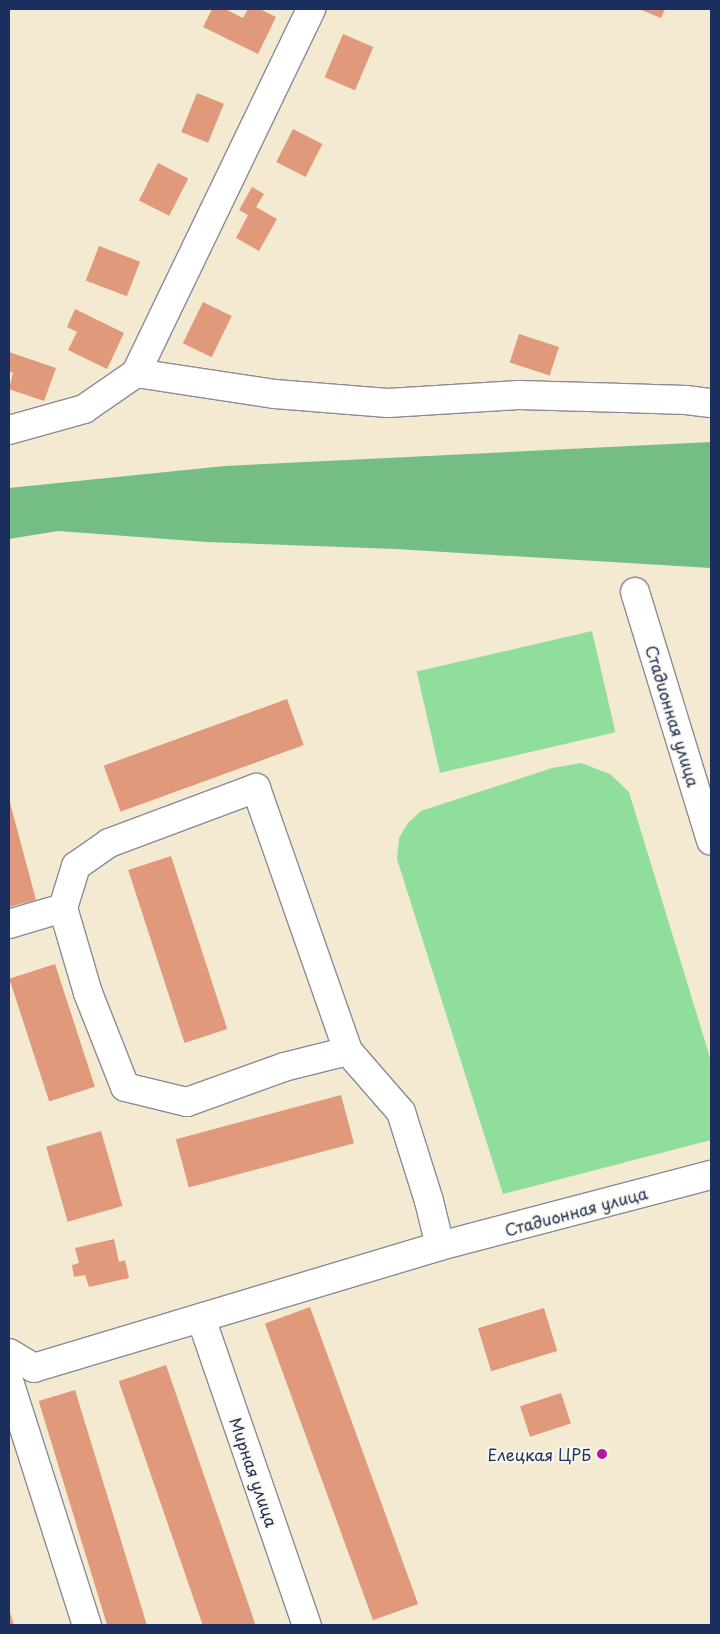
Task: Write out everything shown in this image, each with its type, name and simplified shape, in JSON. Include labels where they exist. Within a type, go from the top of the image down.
[{"type":"street","points":[[9,430],[84,409],[136,373],[311,9]]},
{"type":"street","points":[[136,373],[275,394],[388,403],[519,394],[686,400],[711,404]]},
{"type":"street","name":"Стадионная улица","points":[[635,592],[711,841]]},
{"type":"street","points":[[348,1051],[284,1067],[187,1102],[125,1087],[88,993],[64,908],[76,866],[108,843],[256,788],[348,1051],[401,1112],[429,1201],[440,1246]]},
{"type":"street","points":[[9,924],[64,908]]},
{"type":"street","name":"Стадионная улица","points":[[9,1353],[34,1368],[440,1246],[711,1175]]},
{"type":"street","name":"Мирная улица","points":[[201,1318],[307,1625]]},
{"type":"street","points":[[9,1380],[87,1625]]},
{"type":"green space","points":[[711,442],[711,568],[396,549],[207,542],[58,531],[9,539],[9,488],[225,466]]},
{"type":"green space","points":[[592,631],[615,732],[440,773],[417,671]]},
{"type":"green space","points":[[581,763],[610,774],[629,792],[711,1061],[711,1140],[503,1194],[397,859],[399,838],[408,823],[421,811],[552,768]]},
{"type":"building","points":[[212,9],[225,9],[243,18],[248,9],[260,9],[276,17],[258,54],[203,27]]},
{"type":"building","points":[[639,9],[665,9],[661,18]]},
{"type":"building","points":[[343,34],[373,47],[355,90],[325,77]]},
{"type":"building","points":[[197,93],[224,104],[208,143],[181,132]]},
{"type":"building","points":[[293,129],[322,144],[306,177],[276,162]]},
{"type":"building","points":[[158,163],[188,178],[169,216],[139,200]]},
{"type":"building","points":[[252,187],[264,194],[256,207],[277,219],[259,251],[236,238],[248,215],[239,210]]},
{"type":"building","points":[[99,246],[140,262],[127,296],[86,281]]},
{"type":"building","points":[[203,302],[232,316],[212,357],[183,343]]},
{"type":"building","points":[[75,309],[124,333],[107,369],[68,350],[77,332],[67,327]]},
{"type":"building","points":[[519,334],[559,347],[550,376],[510,363]]},
{"type":"building","points":[[9,352],[56,368],[44,401],[9,389],[13,373],[9,371]]},
{"type":"building","points":[[287,699],[304,745],[121,812],[104,766]]},
{"type":"building","points":[[9,799],[36,900],[9,907]]},
{"type":"building","points":[[171,856],[227,1029],[184,1043],[128,870]]},
{"type":"building","points":[[55,964],[95,1087],[49,1102],[9,979]]},
{"type":"building","points":[[341,1095],[354,1143],[189,1188],[176,1139]]},
{"type":"building","points":[[101,1131],[122,1206],[68,1222],[46,1147]]},
{"type":"building","points":[[114,1239],[119,1262],[125,1260],[129,1278],[89,1287],[85,1275],[74,1277],[72,1265],[79,1263],[75,1248]]},
{"type":"building","points":[[310,1307],[418,1604],[373,1620],[265,1323]]},
{"type":"building","points":[[544,1308],[557,1351],[491,1371],[478,1328]]},
{"type":"building","points":[[166,1365],[256,1625],[203,1625],[119,1381]]},
{"type":"building","points":[[75,1390],[147,1625],[107,1625],[39,1401]]},
{"type":"building","points":[[561,1393],[571,1423],[530,1437],[520,1406]]},
{"type":"building","points":[[9,1609],[14,1625],[9,1625]]},
{"type":"place","name":"Елецкая ЦРБ","points":[[602,1454]]}]
